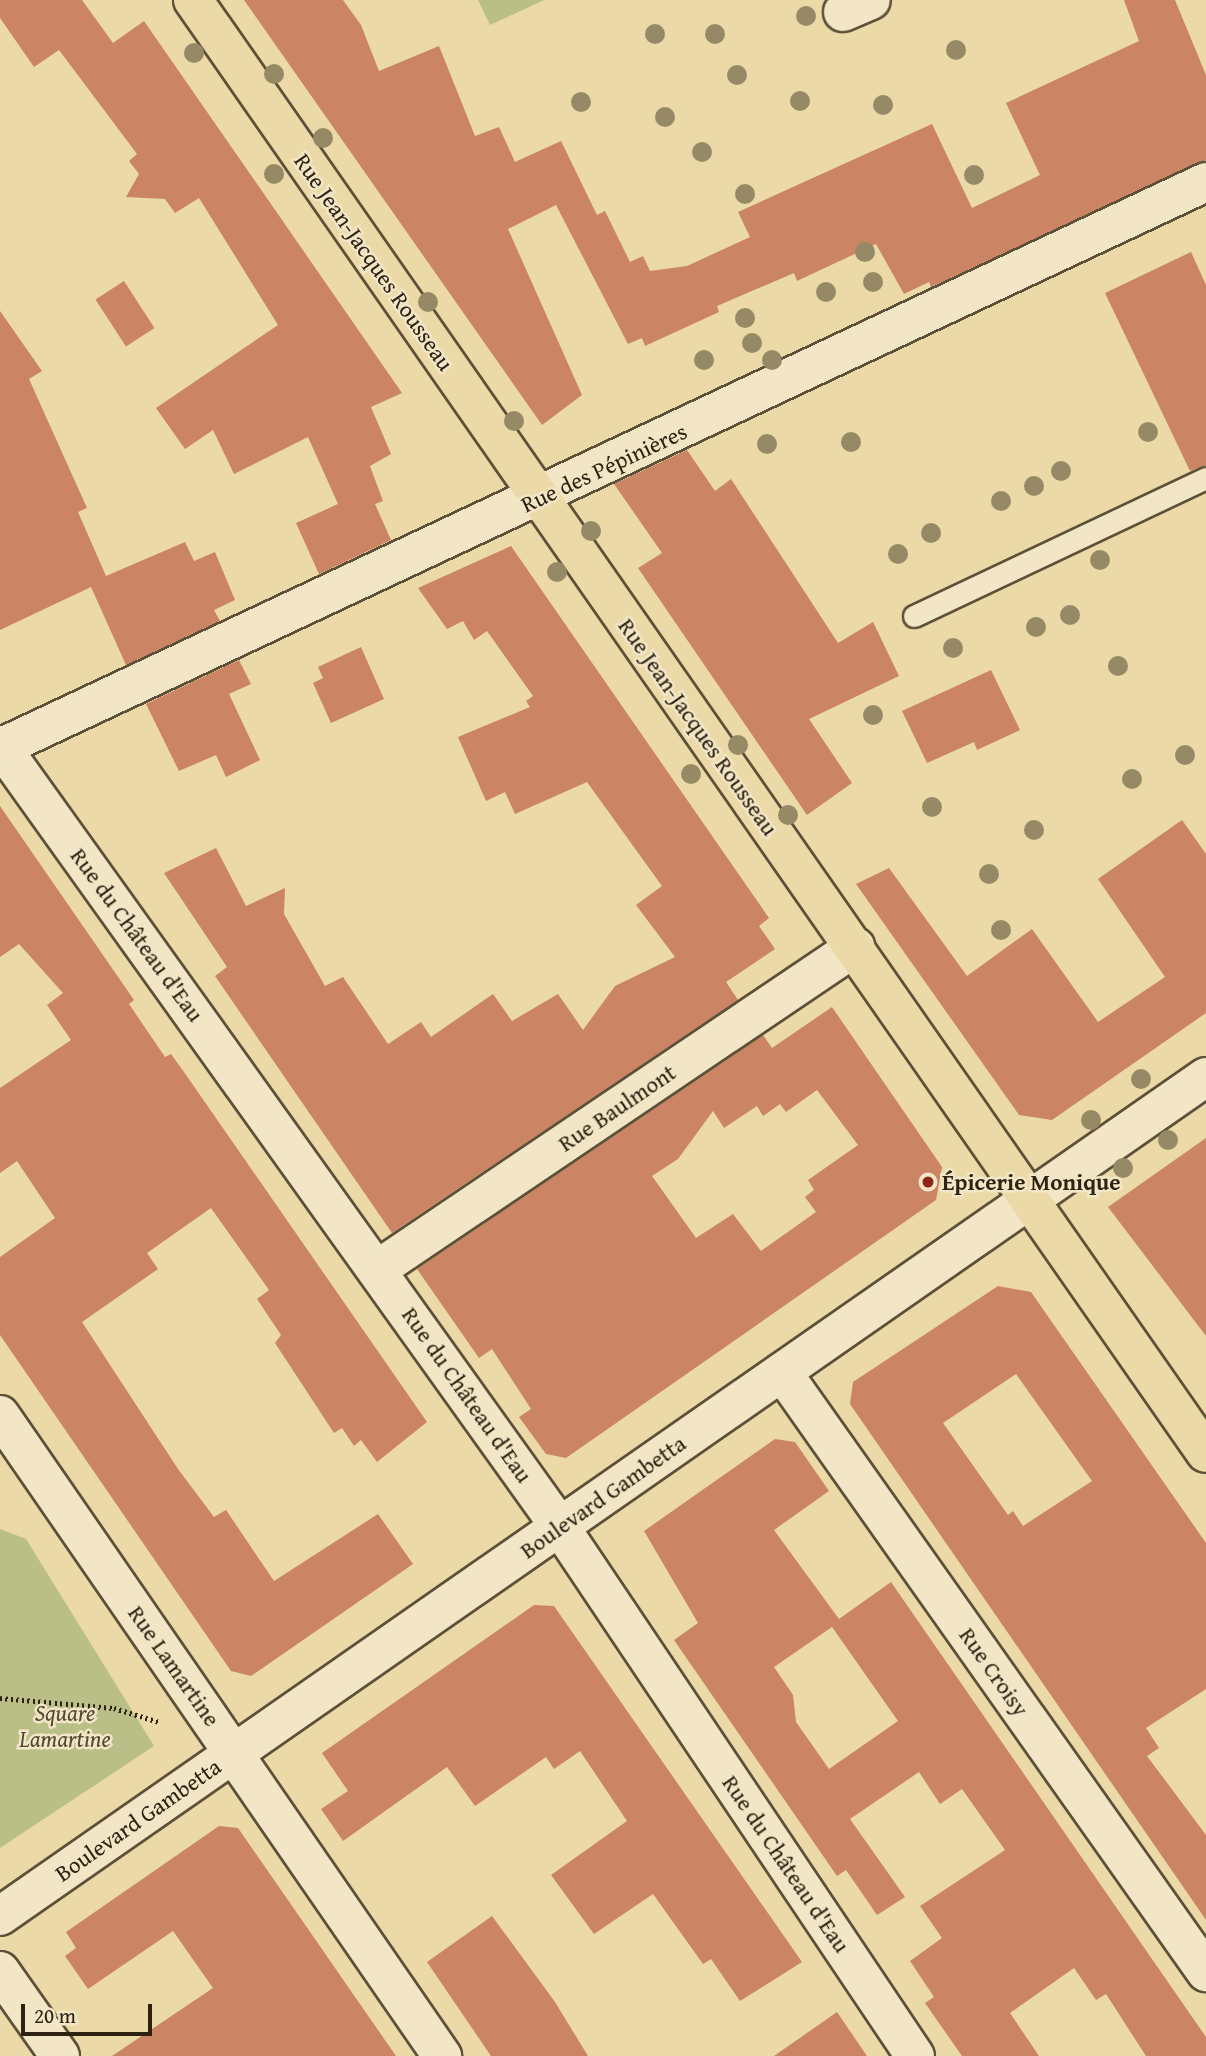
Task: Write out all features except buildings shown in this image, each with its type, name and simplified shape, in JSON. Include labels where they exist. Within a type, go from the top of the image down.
[{"type":"main road","name":"Rue Jean-Jacques Rousseau","points":[[193,0],[537,501],[855,947],[1206,1453]]},
{"type":"street","name":"Rue des Pépinières","points":[[0,747],[537,501],[1206,182]]},
{"type":"street","name":"Rue du Château d'Eau","points":[[0,747],[378,1269],[560,1527],[915,2056]]},
{"type":"street","name":"Rue Baulmont","points":[[378,1269],[855,947]]},
{"type":"street","name":"Boulevard Gambetta","points":[[0,1916],[1206,1077]]},
{"type":"street","name":"Rue Croisy","points":[[782,1372],[1206,1972]]},
{"type":"street","name":"Rue Lamartine","points":[[3,1423],[442,2056]]},
{"type":"street","points":[[0,1971],[60,2056]]},
{"type":"lane","points":[[914,616],[1206,478]]},
{"type":"path","points":[[0,1698],[114,1708],[177,1727],[210,1718]]},
{"type":"green space","points":[[478,0],[544,0],[490,25]]},
{"type":"green space","name":"Square Lamartine","points":[[0,1529],[26,1539],[154,1746],[0,1848]]},
{"type":"place","name":"Épicerie Monique","points":[[928,1182]]}]
